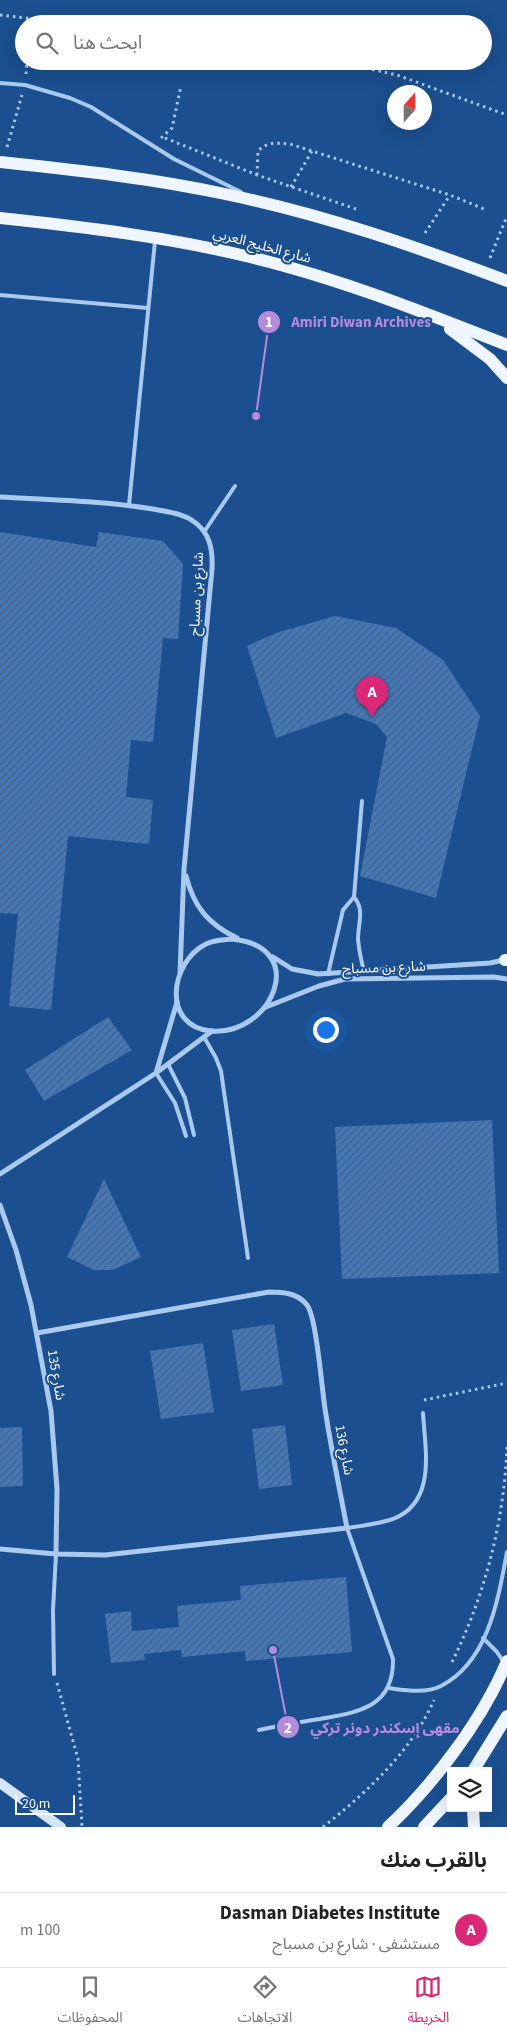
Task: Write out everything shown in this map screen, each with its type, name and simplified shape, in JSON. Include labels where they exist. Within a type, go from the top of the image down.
[{"type":"main road","points":[[2,162],[101,173],[173,184],[278,206],[370,233],[507,281]]},
{"type":"main road","name":"شارع الخليج العربي","points":[[0,218],[104,229],[252,257],[333,281],[507,345]]},
{"type":"main road","points":[[413,309],[467,340],[490,359],[507,378]]},
{"type":"main road","points":[[388,1827],[424,1789],[470,1729],[506,1663]]},
{"type":"main road","points":[[477,1767],[507,1716]]},
{"type":"main road","points":[[0,1783],[61,1827]]},
{"type":"main road","points":[[424,1827],[447,1802]]},
{"type":"main road","points":[[472,1812],[474,1827]]},
{"type":"street","name":"شارع بن مسباح","points":[[0,497],[130,505],[182,515],[194,522],[204,532],[210,543],[212,562],[184,869],[180,973]]},
{"type":"street","name":"شارع بن مسباح","points":[[184,869],[190,895],[201,911],[216,926],[242,940]]},
{"type":"street","points":[[224,940],[242,940],[256,944],[270,954],[276,966],[277,977],[274,990],[266,1007],[245,1024],[212,1031],[198,1028],[186,1021],[180,1012],[177,1002],[176,987],[180,973],[191,956],[206,944],[224,940]]},
{"type":"street","name":"شارع بن مسباح","points":[[270,954],[292,969],[305,973],[328,974],[490,964],[506,959]]},
{"type":"street","name":"شارع بن مسباح","points":[[266,1007],[318,986],[345,979],[494,977],[507,979]]},
{"type":"street","points":[[156,1073],[177,1002]]},
{"type":"street","points":[[0,1174],[156,1073],[212,1031]]},
{"type":"street","name":"شارع 135","points":[[0,1205],[16,1250],[38,1333],[55,1450],[57,1489],[56,1554]]},
{"type":"street","name":"شارع 136","points":[[38,1333],[269,1292],[286,1293],[299,1298],[308,1306],[313,1324],[326,1416],[347,1528]]},
{"type":"street","points":[[0,1549],[56,1554],[105,1555],[347,1528]]},
{"type":"lane","points":[[0,83],[25,85],[70,98],[90,107],[219,183],[278,206]]},
{"type":"lane","points":[[130,505],[155,238]]},
{"type":"lane","points":[[0,295],[148,308]]},
{"type":"lane","points":[[204,532],[235,486]]},
{"type":"lane","points":[[328,974],[343,910],[354,897],[362,801]]},
{"type":"lane","points":[[354,897],[361,911],[358,938],[364,971]]},
{"type":"lane","points":[[204,1037],[221,1071],[248,1258]]},
{"type":"lane","points":[[168,1064],[185,1098],[194,1135]]},
{"type":"lane","points":[[156,1073],[175,1103],[186,1136]]},
{"type":"lane","points":[[259,1730],[358,1712],[376,1703],[388,1688],[393,1669],[392,1659],[347,1528],[395,1518],[404,1513],[418,1498],[426,1478],[423,1413]]},
{"type":"lane","points":[[388,1688],[412,1692],[440,1686],[461,1671],[477,1650],[490,1624],[507,1552]]},
{"type":"lane","points":[[54,1674],[56,1554]]},
{"type":"lane","points":[[483,1638],[506,1663]]},
{"type":"path","points":[[0,15],[15,16]]},
{"type":"path","points":[[2,162],[25,85],[26,70]]},
{"type":"path","points":[[374,70],[397,75],[507,114]]},
{"type":"path","points":[[153,145],[172,128],[181,86]]},
{"type":"path","points":[[162,137],[256,175],[362,212]]},
{"type":"path","points":[[256,175],[258,151],[264,145],[273,142],[290,144],[450,195],[484,208]]},
{"type":"path","points":[[290,186],[312,151]]},
{"type":"path","points":[[416,230],[425,233],[450,195]]},
{"type":"path","points":[[485,273],[507,216]]},
{"type":"path","points":[[482,253],[499,259]]},
{"type":"path","points":[[418,1402],[507,1383]]},
{"type":"path","points":[[323,1827],[365,1791],[393,1761],[427,1716],[459,1647],[485,1582],[500,1517],[507,1446]]},
{"type":"path","points":[[54,1674],[78,1759],[82,1827]]},
{"type":"building","points":[[0,532],[96,547],[99,532],[163,541],[183,564],[178,639],[163,638],[153,742],[131,740],[126,797],[153,800],[149,844],[68,836],[51,1010],[9,1006],[18,914],[0,913]]},
{"type":"building","points":[[335,616],[396,628],[443,660],[480,716],[436,898],[360,876],[387,737],[376,724],[346,713],[276,738],[247,646],[276,633]]},
{"type":"building","points":[[108,1017],[132,1050],[44,1101],[25,1070]]},
{"type":"building","points":[[492,1120],[499,1273],[342,1279],[335,1127]]},
{"type":"building","points":[[104,1179],[141,1257],[113,1270],[94,1270],[67,1257]]},
{"type":"building","points":[[274,1324],[283,1385],[241,1391],[232,1330]]},
{"type":"building","points":[[203,1343],[214,1412],[161,1419],[150,1351]]},
{"type":"building","points":[[285,1425],[292,1485],[259,1489],[252,1429]]},
{"type":"building","points":[[22,1427],[23,1486],[0,1487],[0,1428]]},
{"type":"building","points":[[346,1577],[352,1652],[246,1661],[245,1651],[182,1657],[181,1650],[144,1654],[145,1660],[111,1663],[105,1614],[131,1611],[132,1631],[179,1627],[177,1606],[241,1600],[240,1586]]},
{"type":"place","name":"Amiri Diwan Archives","points":[[256,416]]},
{"type":"place","name":"Dasman Diabetes Institute","points":[[372,717]]},
{"type":"place","name":"مقهى إسكندر دونر تركي","points":[[273,1650]]}]
